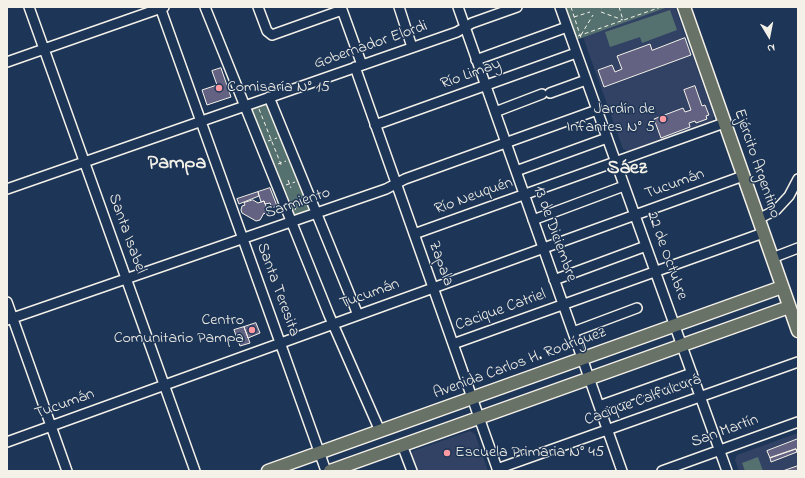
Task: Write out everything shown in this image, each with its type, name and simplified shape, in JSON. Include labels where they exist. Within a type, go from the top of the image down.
[{"type":"main road","name":"Ejército Argentino","points":[[684,7],[782,287],[794,305],[798,331]]},
{"type":"main road","name":"Avenida Carlos H. Rodríguez","points":[[268,471],[782,287]]},
{"type":"main road","points":[[330,471],[794,305]]},
{"type":"street","name":"Santa Isabel","points":[[29,7],[195,471]]},
{"type":"street","points":[[7,62],[161,7]]},
{"type":"street","name":"Santa Teresita","points":[[161,7],[200,121],[326,471]]},
{"type":"street","points":[[205,7],[244,106],[293,218],[333,324],[380,431]]},
{"type":"street","points":[[258,7],[267,31],[272,35],[341,8]]},
{"type":"street","points":[[399,7],[412,47]]},
{"type":"street","name":"13 de Diciembre","points":[[458,7],[622,471]]},
{"type":"street","name":"Gobernador Elordi","points":[[7,189],[458,31],[472,23],[517,7]]},
{"type":"street","name":"22 de Octubre","points":[[560,7],[727,471]]},
{"type":"street","name":"Zapala","points":[[341,8],[375,125],[498,470]]},
{"type":"street","points":[[476,60],[567,27]]},
{"type":"street","name":"Río Limay","points":[[375,125],[576,53]]},
{"type":"street","points":[[495,112],[586,80]]},
{"type":"street","points":[[269,97],[358,315]]},
{"type":"street","name":"Sarmiento","points":[[10,319],[242,239],[293,218],[316,213],[388,188],[405,179],[597,110]]},
{"type":"street","name":"Río Neuquén","points":[[414,234],[724,123]]},
{"type":"street","points":[[516,171],[607,138]]},
{"type":"street","name":"Tucumán","points":[[7,442],[743,176]]},
{"type":"street","points":[[758,219],[776,210],[789,196],[798,179]]},
{"type":"street","points":[[533,220],[624,186]]},
{"type":"street","name":"Cacique Catriel","points":[[453,344],[763,233]]},
{"type":"street","points":[[554,280],[646,246]]},
{"type":"street","points":[[772,258],[798,248]]},
{"type":"street","points":[[7,302],[10,319],[67,471]]},
{"type":"street","points":[[573,332],[637,308]]},
{"type":"street","name":"Cacique Calfulcurá","points":[[498,470],[700,396],[798,362]]},
{"type":"street","points":[[599,406],[692,373]]},
{"type":"street","name":"San Martín","points":[[662,471],[798,422]]},
{"type":"street","points":[[402,445],[412,471]]},
{"type":"path","points":[[571,7],[581,38]]},
{"type":"path","points":[[619,7],[624,20]]},
{"type":"path","points":[[571,39],[661,7]]},
{"type":"path","points":[[574,17],[590,12]]},
{"type":"path","points":[[601,12],[624,20]]},
{"type":"path","points":[[580,36],[593,15]]},
{"type":"path","points":[[254,110],[259,109],[282,168]]},
{"type":"path","points":[[264,143],[281,136]]},
{"type":"path","points":[[274,166],[290,159]]},
{"type":"path","points":[[288,180],[291,188]]},
{"type":"path","points":[[282,187],[299,180]]},
{"type":"path","points":[[293,218],[298,201],[304,205]]},
{"type":"shaded area","points":[[667,7],[675,7],[714,116],[712,121],[628,151],[623,149],[583,37]]},
{"type":"shaded area","name":"Escuela Primaria N° 45","points":[[470,431],[475,434],[488,471],[417,471],[411,455],[413,451]]},
{"type":"shaded area","points":[[798,433],[798,471],[739,471],[735,460],[737,455]]},
{"type":"green space","points":[[564,7],[668,7],[576,40]]},
{"type":"green space","points":[[670,10],[677,30],[642,43],[640,37],[610,47],[605,32]]},
{"type":"green space","points":[[268,104],[311,210],[295,216],[251,111],[253,108]]},
{"type":"green space","points":[[758,457],[763,471],[745,471],[742,463]]},
{"type":"building","points":[[685,38],[691,55],[604,87],[598,70],[612,65],[615,72],[622,69],[617,56],[650,44],[652,50]]},
{"type":"building","name":"Comisaría N° 15","points":[[221,68],[231,97],[207,105],[202,90],[217,85],[212,71]]},
{"type":"building","points":[[695,86],[702,106],[705,105],[709,115],[706,116],[707,119],[696,123],[695,121],[689,123],[690,127],[661,138],[654,119],[683,108],[685,112],[691,110],[684,90]]},
{"type":"building","points":[[270,188],[277,206],[272,208],[270,203],[265,204],[264,201],[261,202],[258,192]]},
{"type":"building","points":[[258,192],[259,196],[239,204],[237,199]]},
{"type":"building","points":[[253,200],[258,203],[264,201],[269,214],[266,215],[264,213],[260,220],[256,221],[242,213],[241,210],[242,206],[245,205],[244,203]]},
{"type":"building","name":"Centro Comunitario Pampa","points":[[256,323],[260,333],[248,338],[244,327]]},
{"type":"building","points":[[244,327],[250,343],[240,346],[234,330]]},
{"type":"building","points":[[798,439],[798,454],[796,449],[770,458],[767,451]]},
{"type":"building","points":[[796,449],[797,452],[771,462],[770,458]]},
{"type":"building","points":[[798,466],[798,470],[795,471],[783,471]]},
{"type":"place","name":"Comisaría N° 15","points":[[219,88]]},
{"type":"place","name":"Jardín de Infantes N° 5","points":[[663,119]]},
{"type":"place","name":"Centro Comunitario Pampa","points":[[252,330]]},
{"type":"place","name":"Escuela Primaria N° 45","points":[[447,453]]},
{"type":"district","name":"Pampa","points":[[177,165]]},
{"type":"district","name":"Sáez","points":[[627,170]]}]
